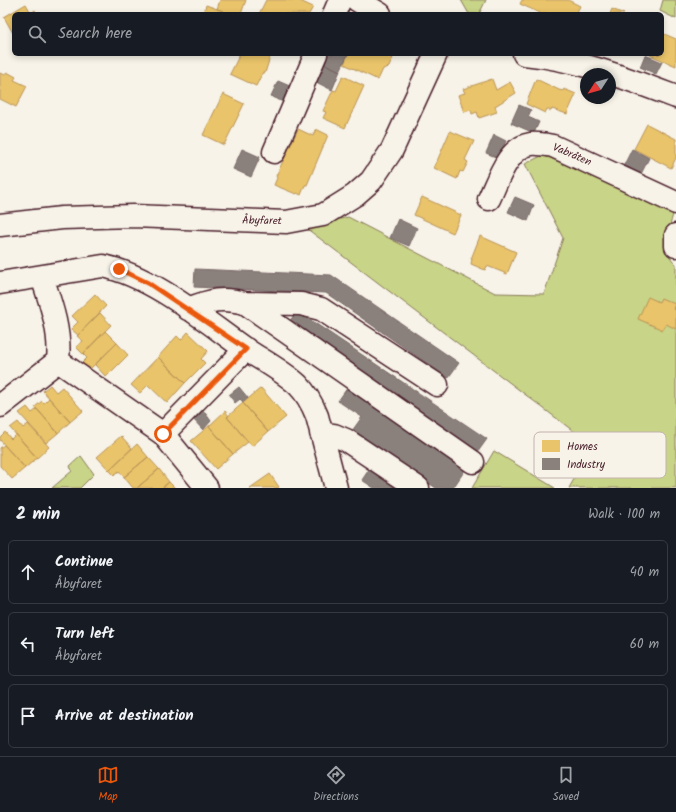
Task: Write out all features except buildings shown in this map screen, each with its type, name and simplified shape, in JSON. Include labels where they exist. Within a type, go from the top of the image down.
[{"type":"street","points":[[335,12],[340,0]]},
{"type":"street","points":[[357,0],[377,12]]},
{"type":"street","points":[[274,152],[315,56]]},
{"type":"street","name":"Åbyfaret","points":[[0,225],[62,218],[133,216],[286,222],[323,215],[355,195],[371,180],[392,150],[435,56]]},
{"type":"street","points":[[543,56],[552,57],[613,73],[676,97]]},
{"type":"street","name":"Vabråten","points":[[489,199],[506,164],[517,150],[531,144],[553,146],[676,203]]},
{"type":"street","points":[[676,235],[676,246]]},
{"type":"street","points":[[0,283],[103,266],[119,269],[148,283],[188,309],[298,386],[313,406],[336,488]]},
{"type":"street","points":[[0,406],[58,360],[59,348],[53,312],[42,276]]},
{"type":"street","points":[[188,309],[208,301],[228,298],[246,303],[301,304],[321,309],[437,385]]},
{"type":"street","points":[[246,303],[473,462]]},
{"type":"street","points":[[163,434],[246,349]]},
{"type":"street","points":[[58,360],[163,434],[207,488]]},
{"type":"street","points":[[321,433],[334,435],[346,440],[418,488]]},
{"type":"green space","points":[[461,0],[486,0],[480,12],[468,12]]},
{"type":"green space","points":[[663,0],[676,0],[676,19],[660,11]]},
{"type":"green space","points":[[543,155],[674,210],[667,246],[671,258],[676,264],[676,488],[569,488],[575,478],[666,478],[666,432],[575,432],[306,228],[348,217],[495,293],[544,294],[563,238],[525,164]]},
{"type":"green space","points":[[494,451],[534,475],[534,478],[539,478],[555,488],[472,488]]},
{"type":"green space","points":[[81,456],[94,474],[80,488],[52,488],[72,471],[70,466]]},
{"type":"route","points":[[119,269],[148,283],[246,349],[168,426],[163,434]]}]
